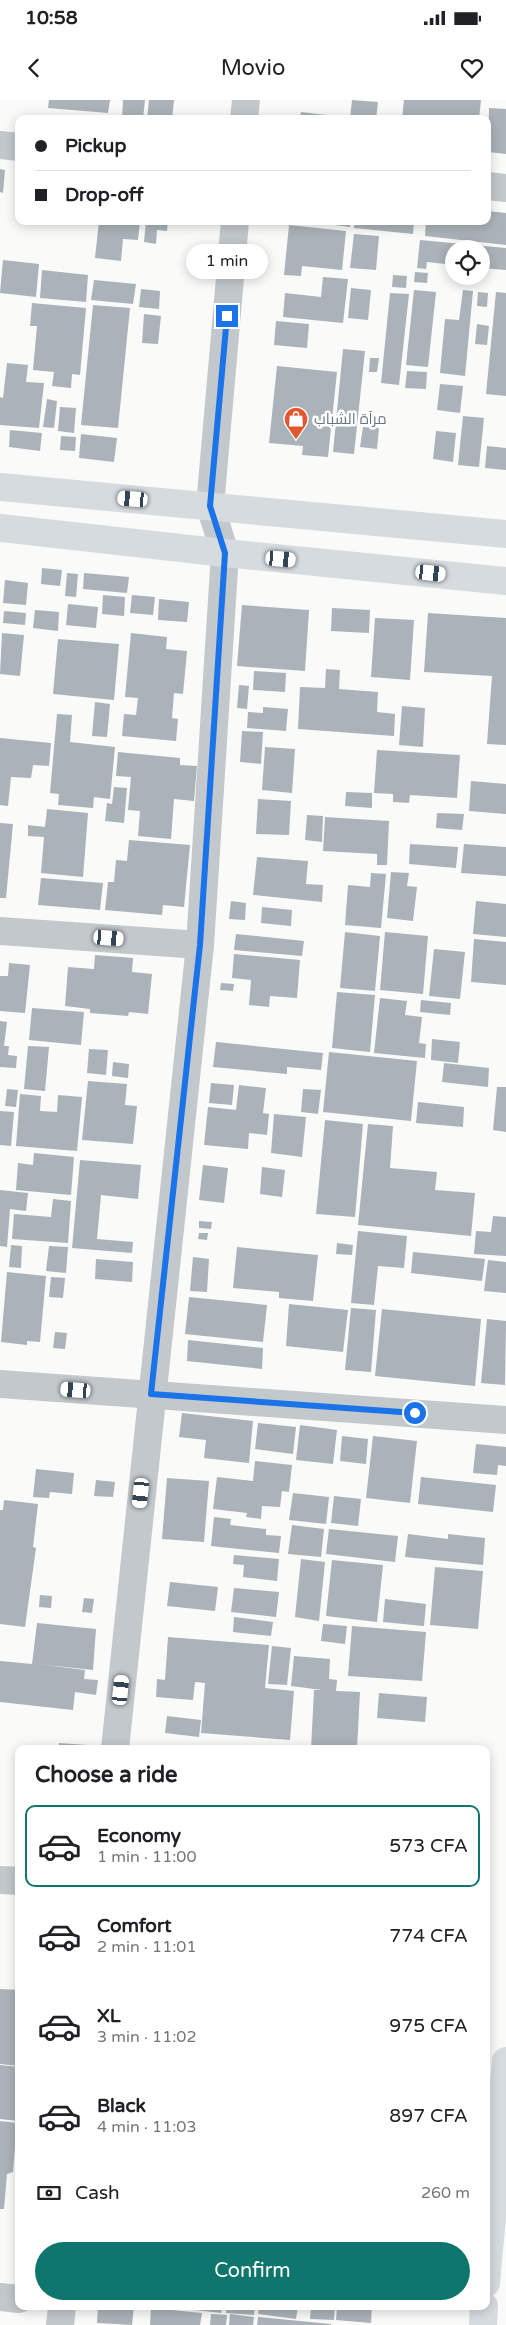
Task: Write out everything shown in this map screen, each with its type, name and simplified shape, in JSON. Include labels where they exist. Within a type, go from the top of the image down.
[{"type":"street","points":[[244,115],[246,100]]},
{"type":"street","points":[[0,145],[15,147]]},
{"type":"street","points":[[491,186],[506,188]]},
{"type":"street","points":[[115,1745],[151,1394],[200,945],[225,553],[210,506],[235,225]]},
{"type":"street","points":[[0,486],[506,534]]},
{"type":"street","points":[[0,528],[225,553],[506,580]]},
{"type":"street","points":[[0,931],[200,945]]},
{"type":"street","points":[[0,1384],[506,1420]]},
{"type":"street","points":[[0,1880],[15,1881]]},
{"type":"street","points":[[490,2239],[506,2061]]},
{"type":"street","points":[[0,2297],[15,2299]]},
{"type":"street","points":[[60,2325],[62,2310]]},
{"type":"street","points":[[482,2325],[484,2310]]},
{"type":"building","points":[[49,100],[110,100],[108,113],[48,108]]},
{"type":"building","points":[[123,100],[145,100],[143,115],[122,115]]},
{"type":"building","points":[[149,100],[174,100],[172,115],[147,115]]},
{"type":"building","points":[[352,100],[378,102],[376,115],[350,115]]},
{"type":"building","points":[[404,100],[481,100],[479,115],[402,115]]},
{"type":"building","points":[[489,108],[506,109],[506,154],[491,152],[491,115],[489,115]]},
{"type":"building","points":[[301,112],[326,115],[301,115]]},
{"type":"building","points":[[0,169],[5,170],[3,193],[0,192]]},
{"type":"building","points":[[491,211],[506,213],[506,245],[490,243],[490,240],[461,240],[425,236],[426,225],[491,225]]},
{"type":"building","points":[[99,225],[140,225],[138,240],[123,239],[121,261],[95,258]]},
{"type":"building","points":[[146,225],[168,225],[167,231],[157,230],[156,244],[144,242]]},
{"type":"building","points":[[289,225],[346,231],[342,270],[302,266],[301,276],[284,275]]},
{"type":"building","points":[[354,225],[414,225],[413,234],[354,228]]},
{"type":"building","points":[[354,234],[379,236],[376,270],[350,268]]},
{"type":"building","points":[[420,240],[445,242],[445,264],[427,262],[426,269],[417,268]]},
{"type":"building","points":[[490,247],[506,248],[506,270],[490,269]]},
{"type":"building","points":[[3,260],[39,264],[36,297],[0,293]]},
{"type":"building","points":[[42,270],[88,275],[86,302],[40,298]]},
{"type":"building","points":[[415,272],[428,273],[427,283],[414,282]]},
{"type":"building","points":[[393,275],[407,276],[406,288],[392,287]]},
{"type":"building","points":[[323,277],[348,279],[343,323],[283,317],[285,293],[321,297]]},
{"type":"building","points":[[94,280],[136,284],[133,304],[91,300]]},
{"type":"building","points":[[351,288],[371,290],[368,320],[348,318]]},
{"type":"building","points":[[141,289],[160,291],[159,309],[139,307]]},
{"type":"building","points":[[414,290],[436,292],[428,367],[406,365]]},
{"type":"building","points":[[463,290],[473,291],[465,376],[440,373],[445,319],[459,320]]},
{"type":"building","points":[[478,292],[488,293],[487,307],[477,306]]},
{"type":"building","points":[[496,292],[506,293],[506,396],[486,394]]},
{"type":"building","points":[[390,293],[409,294],[399,385],[381,383]]},
{"type":"building","points":[[32,303],[86,308],[80,375],[72,374],[71,388],[52,386],[54,372],[33,370],[37,326],[30,326]]},
{"type":"building","points":[[93,305],[130,308],[118,428],[81,425]]},
{"type":"building","points":[[144,314],[161,316],[158,344],[142,343]]},
{"type":"building","points":[[276,321],[309,324],[307,348],[274,345]]},
{"type":"building","points":[[477,324],[489,326],[487,345],[475,344]]},
{"type":"building","points":[[343,349],[365,351],[354,454],[333,452]]},
{"type":"building","points":[[370,358],[379,358],[377,372],[369,372]]},
{"type":"building","points":[[7,363],[28,365],[26,382],[44,383],[39,428],[0,425],[0,397],[3,398]]},
{"type":"building","points":[[277,366],[337,372],[328,457],[302,455],[303,446],[269,443]]},
{"type":"building","points":[[407,371],[427,372],[426,389],[405,388]]},
{"type":"building","points":[[440,384],[463,386],[460,413],[437,410]]},
{"type":"building","points":[[47,399],[57,401],[54,428],[43,427]]},
{"type":"building","points":[[60,407],[76,408],[74,433],[58,431]]},
{"type":"building","points":[[463,416],[484,418],[479,467],[458,465]]},
{"type":"building","points":[[363,427],[379,428],[377,449],[360,447]]},
{"type":"building","points":[[10,430],[42,433],[40,451],[9,447]]},
{"type":"building","points":[[436,431],[456,433],[453,462],[433,459]]},
{"type":"building","points":[[81,434],[117,438],[114,462],[79,458]]},
{"type":"building","points":[[61,436],[76,437],[75,451],[60,450]]},
{"type":"building","points":[[487,446],[506,448],[506,470],[485,468]]},
{"type":"building","points":[[42,568],[62,570],[60,586],[41,584]]},
{"type":"building","points":[[67,573],[78,574],[76,597],[65,596]]},
{"type":"building","points":[[84,573],[129,577],[127,593],[83,589]]},
{"type":"building","points":[[5,580],[28,583],[26,605],[3,603]]},
{"type":"building","points":[[103,595],[125,597],[124,616],[102,614]]},
{"type":"building","points":[[132,595],[155,597],[153,615],[130,613]]},
{"type":"building","points":[[159,599],[189,602],[187,622],[158,620]]},
{"type":"building","points":[[68,604],[98,607],[96,628],[66,625]]},
{"type":"building","points":[[242,605],[309,610],[305,671],[237,666]]},
{"type":"building","points":[[332,608],[370,610],[369,633],[331,631]]},
{"type":"building","points":[[35,610],[59,612],[58,631],[33,628]]},
{"type":"building","points":[[4,611],[26,613],[25,625],[3,623]]},
{"type":"building","points":[[428,613],[506,618],[506,745],[487,744],[492,676],[424,672]]},
{"type":"building","points":[[375,618],[414,620],[410,680],[371,677]]},
{"type":"building","points":[[2,633],[24,635],[20,676],[0,674]]},
{"type":"building","points":[[131,633],[167,637],[166,649],[187,651],[183,694],[174,693],[172,718],[178,719],[176,741],[122,736],[124,714],[136,715],[138,698],[125,697]]},
{"type":"building","points":[[58,639],[119,644],[114,700],[53,694]]},
{"type":"building","points":[[326,669],[340,670],[339,689],[378,692],[377,712],[395,714],[394,736],[298,729],[300,687],[325,688]]},
{"type":"building","points":[[254,671],[286,673],[285,692],[253,690]]},
{"type":"building","points":[[239,685],[249,686],[247,709],[237,708]]},
{"type":"building","points":[[95,702],[110,704],[107,737],[92,736]]},
{"type":"building","points":[[402,706],[425,708],[423,747],[399,745]]},
{"type":"building","points":[[263,707],[288,709],[286,731],[247,728],[248,712],[263,713]]},
{"type":"building","points":[[57,714],[72,715],[70,742],[115,747],[110,799],[94,797],[93,808],[58,805],[59,794],[50,793]]},
{"type":"building","points":[[242,731],[263,732],[261,764],[240,762]]},
{"type":"building","points":[[0,738],[51,743],[49,766],[33,765],[31,778],[11,777],[8,806],[0,805]]},
{"type":"building","points":[[265,747],[295,749],[292,793],[262,790]]},
{"type":"building","points":[[377,750],[460,755],[457,798],[410,795],[409,803],[393,802],[393,794],[374,793]]},
{"type":"building","points":[[118,752],[180,758],[180,765],[197,766],[194,801],[174,799],[171,839],[138,836],[140,811],[128,810],[131,777],[116,776]]},
{"type":"building","points":[[471,781],[506,784],[506,814],[469,811]]},
{"type":"building","points":[[114,787],[127,788],[124,823],[105,821],[107,803],[112,804]]},
{"type":"building","points":[[346,792],[372,793],[372,808],[345,806]]},
{"type":"building","points":[[258,799],[291,801],[289,835],[256,834]]},
{"type":"building","points":[[47,809],[88,813],[83,877],[41,873],[44,837],[28,836],[28,825],[45,827]]},
{"type":"building","points":[[437,813],[464,814],[462,830],[436,828]]},
{"type":"building","points":[[307,815],[323,816],[322,842],[305,840]]},
{"type":"building","points":[[325,817],[389,821],[387,865],[377,865],[377,854],[323,851]]},
{"type":"building","points":[[0,823],[13,824],[6,898],[0,898]]},
{"type":"building","points":[[129,840],[190,845],[184,907],[163,905],[162,915],[105,910],[108,882],[114,882],[116,860],[127,861]]},
{"type":"building","points":[[410,844],[458,847],[456,868],[409,864]]},
{"type":"building","points":[[464,844],[506,847],[506,876],[461,873]]},
{"type":"building","points":[[257,857],[308,861],[306,884],[323,885],[322,902],[253,895]]},
{"type":"building","points":[[391,872],[409,873],[407,886],[417,887],[413,921],[387,918]]},
{"type":"building","points":[[371,873],[386,874],[381,928],[345,925],[348,885],[370,887]]},
{"type":"building","points":[[41,878],[103,883],[100,910],[38,905]]},
{"type":"building","points":[[231,901],[246,903],[245,920],[229,919]]},
{"type":"building","points":[[476,901],[506,904],[506,937],[473,934]]},
{"type":"building","points":[[262,907],[292,910],[291,926],[261,923]]},
{"type":"building","points":[[345,932],[380,936],[375,991],[340,988]]},
{"type":"building","points":[[385,932],[428,936],[423,994],[380,990]]},
{"type":"building","points":[[236,934],[304,941],[302,956],[234,950]]},
{"type":"building","points":[[474,939],[506,942],[506,985],[471,982]]},
{"type":"building","points":[[434,949],[465,952],[460,999],[429,996]]},
{"type":"building","points":[[234,954],[300,960],[297,998],[270,996],[269,1007],[249,1005],[251,980],[232,978]]},
{"type":"building","points":[[95,955],[133,958],[132,972],[152,974],[148,1014],[129,1012],[128,1016],[90,1013],[90,1009],[65,1006],[68,967],[94,969]]},
{"type":"building","points":[[9,963],[30,965],[25,1013],[0,1011],[0,976],[8,976]]},
{"type":"building","points":[[221,983],[234,984],[233,991],[220,990]]},
{"type":"building","points":[[337,992],[375,995],[370,1052],[332,1048]]},
{"type":"building","points":[[380,998],[407,1001],[405,1015],[422,1017],[419,1043],[426,1044],[425,1058],[374,1053]]},
{"type":"building","points":[[421,1000],[451,1003],[450,1015],[420,1012]]},
{"type":"building","points":[[32,1008],[84,1012],[81,1045],[29,1040]]},
{"type":"building","points":[[0,1021],[7,1022],[4,1046],[9,1046],[8,1055],[17,1056],[16,1068],[0,1067]]},
{"type":"building","points":[[432,1039],[460,1042],[458,1063],[431,1060]]},
{"type":"building","points":[[216,1042],[323,1053],[321,1070],[287,1067],[287,1074],[213,1067]]},
{"type":"building","points":[[28,1046],[49,1047],[45,1091],[24,1089]]},
{"type":"building","points":[[89,1049],[108,1050],[106,1075],[87,1073]]},
{"type":"building","points":[[329,1052],[417,1061],[411,1121],[323,1112]]},
{"type":"building","points":[[113,1062],[129,1064],[128,1078],[112,1076]]},
{"type":"building","points":[[444,1063],[489,1068],[488,1087],[442,1082]]},
{"type":"building","points":[[88,1081],[127,1084],[125,1105],[137,1106],[133,1144],[82,1140]]},
{"type":"building","points":[[211,1083],[234,1085],[232,1105],[209,1103]]},
{"type":"building","points":[[239,1085],[266,1088],[263,1113],[269,1114],[267,1135],[249,1133],[248,1149],[204,1145],[208,1107],[236,1110]]},
{"type":"building","points":[[497,1087],[506,1087],[506,1132],[493,1130]]},
{"type":"building","points":[[7,1089],[18,1090],[16,1107],[5,1106]]},
{"type":"building","points":[[303,1089],[321,1090],[318,1114],[301,1112]]},
{"type":"building","points":[[20,1094],[41,1096],[40,1111],[57,1112],[58,1095],[82,1097],[77,1151],[16,1146]]},
{"type":"building","points":[[418,1102],[464,1107],[463,1127],[416,1123]]},
{"type":"building","points":[[0,1111],[14,1112],[11,1146],[0,1145]]},
{"type":"building","points":[[274,1114],[306,1117],[302,1157],[271,1153]]},
{"type":"building","points":[[325,1120],[363,1124],[355,1217],[316,1214]]},
{"type":"building","points":[[368,1124],[393,1126],[390,1168],[437,1172],[435,1190],[475,1193],[471,1236],[358,1225]]},
{"type":"building","points":[[34,1153],[74,1157],[71,1195],[16,1190],[18,1163],[33,1165]]},
{"type":"building","points":[[80,1160],[141,1165],[138,1199],[101,1195],[97,1239],[133,1242],[132,1253],[72,1248]]},
{"type":"building","points":[[203,1165],[228,1168],[224,1203],[199,1200]]},
{"type":"building","points":[[262,1167],[285,1170],[282,1197],[260,1194]]},
{"type":"building","points":[[0,1190],[28,1193],[26,1211],[10,1209],[7,1247],[0,1246]]},
{"type":"building","points":[[53,1199],[71,1201],[68,1243],[12,1239],[14,1214],[51,1217]]},
{"type":"building","points":[[493,1216],[506,1217],[506,1256],[474,1254],[476,1231],[491,1232]]},
{"type":"building","points":[[199,1221],[212,1222],[211,1229],[199,1228]]},
{"type":"building","points":[[358,1231],[407,1236],[404,1268],[378,1266],[374,1305],[351,1303]]},
{"type":"building","points":[[199,1233],[208,1233],[207,1240],[198,1239]]},
{"type":"building","points":[[337,1243],[353,1245],[352,1255],[336,1254]]},
{"type":"building","points":[[11,1245],[22,1246],[21,1268],[9,1267]]},
{"type":"building","points":[[49,1246],[68,1247],[66,1273],[46,1271]]},
{"type":"building","points":[[237,1247],[318,1255],[313,1301],[279,1298],[279,1292],[233,1288]]},
{"type":"building","points":[[413,1252],[485,1259],[482,1281],[411,1273]]},
{"type":"building","points":[[193,1257],[209,1259],[207,1292],[190,1291]]},
{"type":"building","points":[[96,1259],[133,1262],[132,1282],[95,1279]]},
{"type":"building","points":[[488,1260],[506,1262],[506,1293],[484,1291]]},
{"type":"building","points":[[7,1272],[46,1276],[40,1342],[27,1341],[27,1345],[1,1342]]},
{"type":"building","points":[[51,1277],[65,1278],[63,1298],[49,1297]]},
{"type":"building","points":[[189,1297],[267,1305],[263,1342],[185,1334]]},
{"type":"building","points":[[289,1304],[348,1310],[343,1352],[286,1346]]},
{"type":"building","points":[[351,1308],[376,1310],[371,1372],[345,1370]]},
{"type":"building","points":[[382,1309],[481,1319],[475,1386],[375,1376]]},
{"type":"building","points":[[487,1319],[506,1321],[505,1385],[481,1383]]},
{"type":"building","points":[[55,1332],[67,1333],[65,1349],[53,1348]]},
{"type":"building","points":[[188,1340],[263,1348],[262,1369],[187,1361]]},
{"type":"building","points":[[182,1413],[253,1421],[249,1463],[204,1458],[206,1440],[179,1437]]},
{"type":"building","points":[[258,1423],[296,1427],[293,1454],[255,1449]]},
{"type":"building","points":[[300,1425],[337,1430],[333,1464],[296,1460]]},
{"type":"building","points":[[342,1436],[368,1439],[366,1464],[340,1461]]},
{"type":"building","points":[[373,1436],[417,1441],[410,1503],[366,1498]]},
{"type":"building","points":[[476,1444],[506,1447],[506,1466],[498,1465],[497,1475],[473,1473]]},
{"type":"building","points":[[255,1461],[292,1465],[289,1492],[282,1491],[280,1507],[262,1506],[261,1519],[246,1517],[247,1513],[213,1509],[217,1477],[253,1481]]},
{"type":"building","points":[[36,1469],[74,1473],[72,1494],[50,1492],[49,1498],[33,1497]]},
{"type":"building","points":[[421,1477],[496,1485],[493,1512],[418,1504]]},
{"type":"building","points":[[167,1478],[209,1481],[204,1542],[162,1539]]},
{"type":"building","points":[[96,1480],[115,1482],[113,1497],[94,1496]]},
{"type":"building","points":[[293,1493],[329,1497],[326,1524],[289,1520]]},
{"type":"building","points":[[334,1496],[361,1499],[358,1526],[331,1523]]},
{"type":"building","points":[[4,1500],[38,1504],[33,1547],[36,1548],[25,1627],[0,1624],[0,1510],[3,1510]]},
{"type":"building","points":[[214,1517],[231,1519],[230,1525],[266,1529],[266,1535],[281,1536],[279,1553],[211,1546]]},
{"type":"building","points":[[292,1525],[324,1529],[321,1557],[288,1554]]},
{"type":"building","points":[[329,1529],[398,1536],[395,1562],[326,1554]]},
{"type":"building","points":[[408,1534],[448,1539],[448,1534],[485,1538],[483,1565],[405,1557]]},
{"type":"building","points":[[234,1555],[279,1559],[277,1581],[243,1577],[244,1565],[233,1564]]},
{"type":"building","points":[[301,1559],[325,1562],[319,1621],[295,1617]]},
{"type":"building","points":[[332,1560],[383,1565],[377,1622],[326,1616]]},
{"type":"building","points":[[435,1567],[483,1571],[478,1629],[430,1625]]},
{"type":"building","points":[[170,1582],[218,1587],[215,1611],[167,1606]]},
{"type":"building","points":[[234,1588],[279,1592],[276,1617],[231,1612]]},
{"type":"building","points":[[40,1595],[52,1596],[51,1608],[39,1607]]},
{"type":"building","points":[[84,1598],[94,1599],[92,1613],[82,1612]]},
{"type":"building","points":[[385,1599],[426,1604],[424,1626],[383,1622]]},
{"type":"building","points":[[234,1617],[273,1622],[271,1636],[233,1632]]},
{"type":"building","points":[[37,1623],[96,1629],[93,1670],[37,1664],[85,1670],[84,1679],[98,1680],[96,1695],[75,1692],[73,1710],[0,1702],[0,1661],[32,1664]]},
{"type":"building","points":[[323,1624],[347,1626],[345,1644],[321,1641]]},
{"type":"building","points":[[352,1626],[426,1632],[422,1681],[348,1676]]},
{"type":"building","points":[[168,1637],[269,1645],[265,1688],[294,1691],[290,1740],[201,1733],[205,1683],[195,1682],[193,1700],[156,1697],[157,1679],[165,1680]]},
{"type":"building","points":[[272,1646],[291,1648],[287,1685],[268,1684]]},
{"type":"building","points":[[294,1656],[330,1659],[329,1679],[337,1680],[336,1691],[360,1692],[357,1745],[311,1745],[314,1690],[322,1690],[291,1686]]},
{"type":"building","points":[[379,1693],[427,1697],[425,1722],[377,1718]]},
{"type":"building","points":[[167,1716],[201,1720],[199,1737],[165,1733]]},
{"type":"building","points":[[59,1743],[88,1745],[59,1745]]},
{"type":"building","points":[[0,1989],[15,1990],[15,2066],[0,2064]]},
{"type":"building","points":[[0,2065],[15,2067],[15,2121],[0,2119]]},
{"type":"building","points":[[0,2121],[15,2123],[15,2148],[13,2172],[7,2174],[4,2209],[0,2209]]},
{"type":"building","points":[[98,2310],[134,2310],[132,2325],[97,2323]]},
{"type":"building","points":[[151,2310],[202,2313],[200,2325],[150,2325]]},
{"type":"building","points":[[195,2310],[221,2310],[221,2313]]},
{"type":"building","points":[[226,2310],[255,2310],[254,2315],[226,2313]]},
{"type":"building","points":[[258,2310],[297,2310],[296,2319],[258,2314]]},
{"type":"building","points":[[311,2310],[335,2310],[334,2320],[310,2319]]},
{"type":"building","points":[[337,2310],[372,2310],[371,2323],[336,2320]]},
{"type":"building","points":[[211,2314],[227,2315],[226,2325],[210,2325]]},
{"type":"building","points":[[230,2314],[254,2317],[253,2325],[229,2325]]},
{"type":"building","points":[[258,2317],[331,2324],[331,2325],[257,2325]]},
{"type":"place","name":"مرآة الشباب","points":[[296,440]]},
{"type":"route","points":[[227,316],[210,506],[225,553],[200,945],[151,1394],[415,1413]]}]
